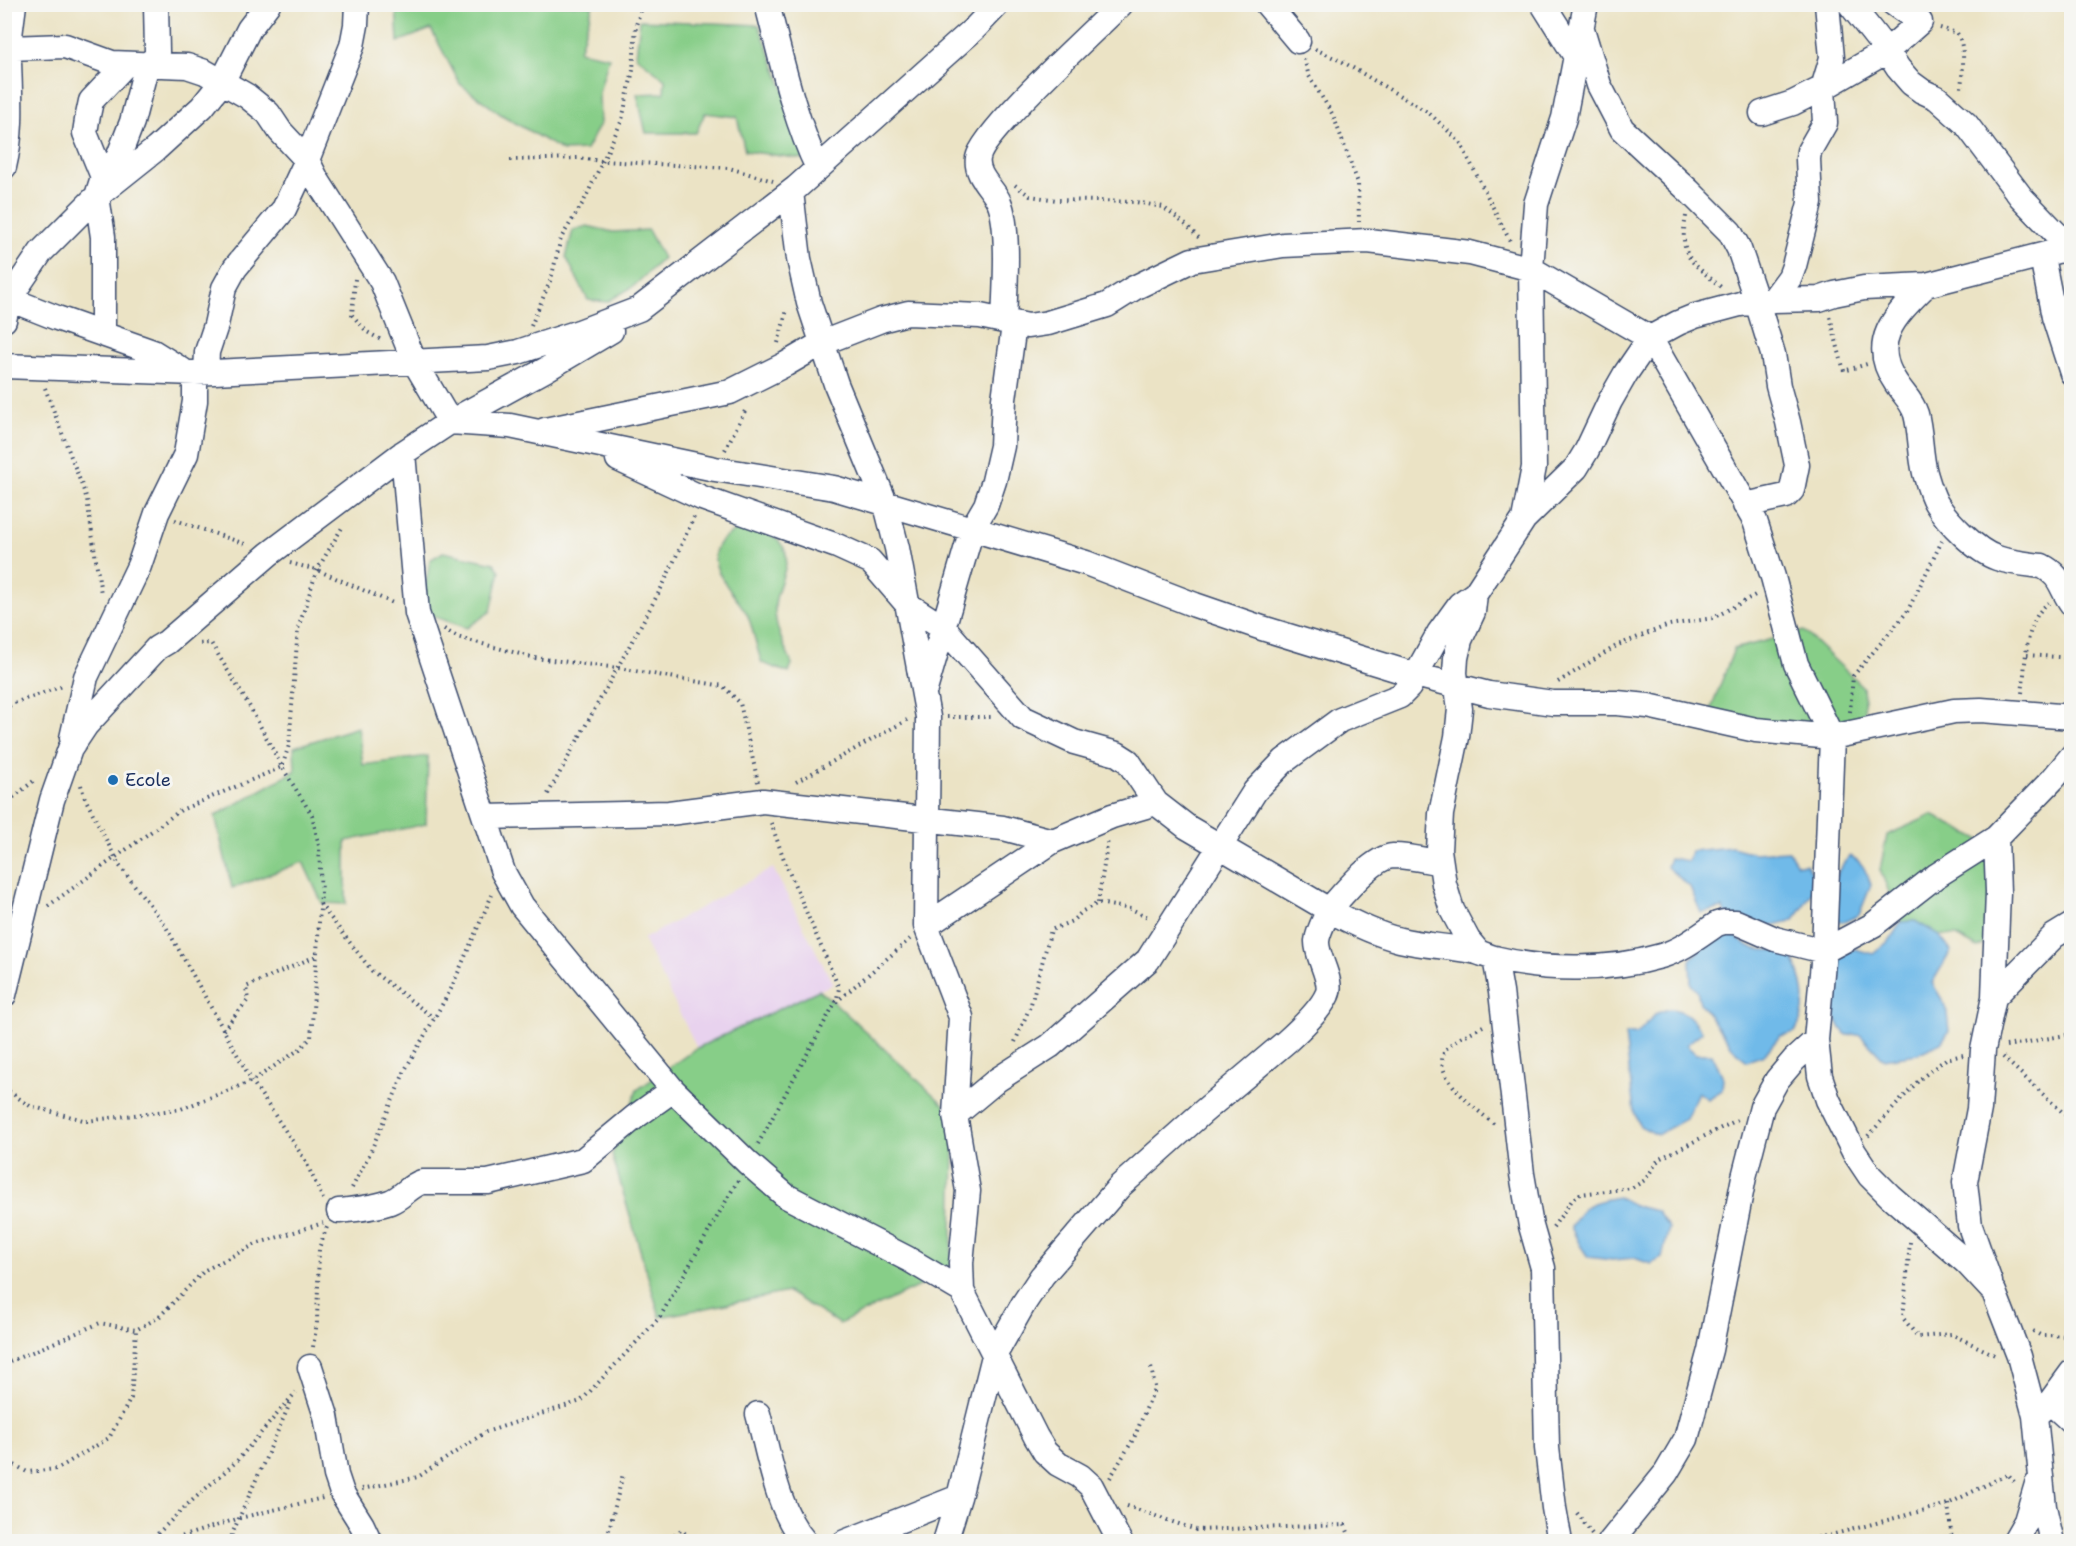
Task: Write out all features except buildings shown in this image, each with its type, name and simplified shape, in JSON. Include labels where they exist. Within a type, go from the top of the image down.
[{"type":"street","points":[[4,167],[8,149],[12,101],[9,48],[14,4]]},
{"type":"street","points":[[103,334],[103,237],[100,187],[85,133],[87,120],[91,101],[136,64],[155,59],[157,52],[156,4]]},
{"type":"street","points":[[100,187],[156,149],[202,107],[222,82],[249,29],[268,4]]},
{"type":"street","points":[[4,995],[52,800],[70,749],[86,677],[139,566],[157,513],[186,454],[195,401],[195,372],[207,352],[224,288],[235,268],[284,209],[307,160],[352,46],[357,4]]},
{"type":"street","points":[[767,4],[793,99],[818,168]]},
{"type":"street","points":[[70,749],[86,725],[157,648],[167,642],[269,554],[403,453],[450,422],[603,337],[794,190],[967,35],[998,4]]},
{"type":"street","points":[[924,693],[972,529],[986,505],[1002,446],[1009,323],[1003,217],[999,202],[980,172],[978,159],[981,150],[1002,122],[1121,4]]},
{"type":"street","points":[[1267,4],[1298,41]]},
{"type":"street","points":[[1543,4],[1575,56]]},
{"type":"street","points":[[1757,302],[1792,272],[1810,203],[1809,151],[1825,123],[1823,88],[1832,58],[1827,4]]},
{"type":"street","points":[[955,1115],[997,1080],[1050,1046],[1148,960],[1255,791],[1284,761],[1340,720],[1400,696],[1409,687],[1439,633],[1460,604],[1475,594],[1524,519],[1576,468],[1621,382],[1650,338],[1695,316],[1757,302],[1819,299],[1864,288],[1926,285],[2070,249],[2021,197],[1966,124],[1937,98],[1911,83],[1850,4]]},
{"type":"street","points":[[1762,113],[1793,103],[1887,51],[1922,13],[1894,4]]},
{"type":"street","points":[[1524,519],[1534,467],[1525,268],[1536,204],[1564,118],[1583,16]]},
{"type":"street","points":[[1583,16],[1599,86],[1622,129],[1730,232],[1739,249],[1757,302],[1773,354],[1778,386],[1797,465],[1792,490],[1786,496],[1745,505]]},
{"type":"street","points":[[9,48],[66,46],[112,63],[187,66],[247,96],[268,113],[280,131],[307,160],[322,188],[382,282],[414,361],[450,422]]},
{"type":"street","points":[[136,64],[132,122],[118,158],[100,187],[41,252],[6,305],[103,334],[153,352],[195,372]]},
{"type":"street","points":[[794,190],[799,259],[809,303],[861,449],[886,505],[897,548],[928,717],[926,926],[961,1017],[955,1115],[968,1191],[962,1253],[962,1291],[1045,1452],[1058,1464],[1080,1476],[1091,1486],[1120,1542]]},
{"type":"street","points":[[537,432],[730,392],[822,343],[881,320],[908,313],[980,316],[1028,326],[1048,323],[1107,305],[1134,288],[1192,260],[1283,244],[1360,241],[1470,253],[1525,268],[1650,338],[1755,521],[1796,664],[1840,736],[1816,1040],[1820,1076],[1828,1100],[1854,1152],[1870,1176],[1967,1263],[1994,1292]]},
{"type":"street","points":[[2042,257],[2054,317],[2072,373]]},
{"type":"street","points":[[1926,285],[1891,322],[1887,332],[1885,361],[1896,384],[1913,405],[1929,487],[1948,519],[1973,543],[1997,558],[2048,569],[2058,577],[2068,599]]},
{"type":"street","points":[[4,366],[195,372],[488,358],[518,352],[639,309]]},
{"type":"street","points":[[450,422],[510,426],[716,469],[834,488],[1086,563],[1262,628],[1415,675],[1497,696],[1553,703],[1617,703],[1648,706],[1756,730],[1840,736],[1954,711],[1981,710],[2072,717]]},
{"type":"street","points":[[584,442],[702,498],[837,546],[870,561],[907,604],[944,628],[1023,718],[1074,742],[1117,754],[1128,761],[1156,803],[1187,827],[1355,924],[1401,940],[1526,964],[1600,966],[1638,962],[1675,951],[1717,924],[1736,922],[1775,939],[1824,951],[1873,924],[1936,876],[1996,838],[2054,779],[2072,756]]},
{"type":"street","points":[[403,453],[417,613],[511,890],[674,1090],[786,1197],[908,1259],[962,1291]]},
{"type":"street","points":[[1475,594],[1473,612],[1460,640],[1456,658],[1460,709],[1457,737],[1441,814],[1439,850],[1452,910],[1468,940],[1486,955],[1503,1008],[1531,1226],[1543,1269],[1547,1448],[1560,1542]]},
{"type":"street","points":[[486,817],[669,813],[763,801],[1003,828],[1053,841]]},
{"type":"street","points":[[926,926],[1053,841],[1112,816],[1156,803]]},
{"type":"street","points":[[1996,838],[1998,935],[1994,997],[1989,1049],[1965,1182],[1970,1226],[2019,1356],[2042,1409],[2039,1473],[2032,1503],[2014,1542]]},
{"type":"street","points":[[945,1542],[959,1497],[994,1356],[1042,1276],[1120,1186],[1300,1029],[1327,995],[1328,983],[1318,951],[1317,939],[1329,910],[1356,881],[1385,858],[1393,856],[1441,862]]},
{"type":"street","points":[[1994,997],[2054,936],[2072,925]]},
{"type":"street","points":[[1610,1542],[1666,1473],[1686,1439],[1707,1360],[1744,1177],[1762,1107],[1777,1080],[1816,1040]]},
{"type":"street","points":[[335,1216],[391,1202],[412,1185],[422,1182],[488,1182],[583,1160],[635,1117],[674,1090]]},
{"type":"street","points":[[310,1367],[326,1416],[336,1475],[342,1493],[363,1525],[370,1542]]},
{"type":"street","points":[[2042,1409],[2072,1372]]},
{"type":"street","points":[[2042,1409],[2072,1422]]},
{"type":"street","points":[[758,1414],[785,1512],[794,1529],[805,1542]]},
{"type":"street","points":[[2039,1473],[2052,1542]]},
{"type":"street","points":[[845,1542],[959,1497]]},
{"type":"path","points":[[518,352],[537,315],[551,279],[561,238],[584,201],[622,120],[633,70],[636,25],[643,4]]},
{"type":"path","points":[[1922,13],[1957,33],[1962,41],[1964,60],[1961,98],[1966,124]]},
{"type":"path","points":[[1298,41],[1309,76],[1333,115],[1358,183],[1360,241]]},
{"type":"path","points":[[1298,41],[1343,62],[1429,113],[1460,142],[1525,268]]},
{"type":"path","points":[[510,159],[578,158],[729,168],[794,190]]},
{"type":"path","points":[[1008,178],[1030,196],[1057,200],[1136,202],[1163,207],[1186,225],[1216,256]]},
{"type":"path","points":[[1689,191],[1682,234],[1685,253],[1757,302]]},
{"type":"path","points":[[1819,299],[1828,309],[1844,371],[1885,361]]},
{"type":"path","points":[[776,348],[790,300]]},
{"type":"path","points":[[38,368],[87,499],[103,611],[110,629]]},
{"type":"path","points":[[716,469],[747,408],[758,378]]},
{"type":"path","points":[[537,817],[664,583],[702,498]]},
{"type":"path","points":[[157,513],[242,542]]},
{"type":"path","points":[[21,926],[181,810],[282,767],[289,745],[298,628],[318,570],[347,519]]},
{"type":"path","points":[[1840,736],[1853,676],[1907,612],[1943,536]]},
{"type":"path","points":[[288,563],[318,570],[417,613],[457,637],[524,655],[723,686],[740,703],[763,801]]},
{"type":"path","points":[[1529,700],[1617,645],[1669,625],[1713,618],[1763,590],[1773,578]]},
{"type":"path","points":[[2020,714],[2030,630],[2036,614],[2043,607],[2068,599]]},
{"type":"path","points":[[4,1088],[30,1106],[87,1121],[181,1109],[252,1081],[300,1049],[311,1038],[320,904],[319,846],[312,815],[211,644],[195,644]]},
{"type":"path","points":[[2027,655],[2072,658]]},
{"type":"path","points":[[4,709],[14,703],[86,677]]},
{"type":"path","points":[[70,749],[84,796],[115,857],[165,925],[252,1081],[305,1160],[335,1216]]},
{"type":"path","points":[[1098,903],[1112,816]]},
{"type":"path","points":[[231,1542],[232,1534],[295,1393],[310,1367],[317,1322],[319,1248],[370,1153],[406,1068],[451,989],[503,872]]},
{"type":"path","points":[[1012,1049],[1031,1004],[1050,930],[1072,921],[1083,911],[1098,903],[1136,911],[1154,921],[1164,934]]},
{"type":"path","points":[[320,904],[372,971],[434,1018]]},
{"type":"path","points":[[165,1542],[240,1518],[418,1477],[486,1432],[581,1401],[660,1317],[836,1003],[926,926]]},
{"type":"path","points":[[224,1030],[248,1000],[246,987],[316,956]]},
{"type":"path","points":[[1503,1008],[1494,1020],[1447,1047],[1442,1057],[1443,1072],[1455,1089],[1519,1146]]},
{"type":"path","points":[[1854,1152],[1920,1079],[1946,1059],[2072,1034]]},
{"type":"path","points":[[1989,1049],[2072,1121]]},
{"type":"path","points":[[1536,1240],[1557,1224],[1573,1199],[1580,1194],[1632,1188],[1646,1180],[1659,1159],[1762,1107]]},
{"type":"path","points":[[4,1364],[100,1323],[136,1329],[159,1317],[205,1270],[256,1244],[335,1216]]},
{"type":"path","points":[[1914,1217],[1903,1318],[1918,1337],[1951,1335],[1993,1353],[2000,1359]]},
{"type":"path","points":[[4,1459],[27,1472],[57,1468],[109,1438],[131,1398],[136,1329]]},
{"type":"path","points":[[2030,1329],[2040,1335],[2072,1336]]},
{"type":"path","points":[[1151,1367],[1155,1387],[1134,1438],[1098,1497],[1196,1530],[1345,1525],[1352,1542]]},
{"type":"path","points":[[149,1542],[236,1462],[295,1393]]},
{"type":"path","points":[[1794,1542],[1831,1535],[1948,1504],[2008,1473],[2032,1503]]},
{"type":"path","points":[[606,1542],[623,1474]]},
{"type":"path","points":[[1948,1504],[1952,1542]]},
{"type":"path","points":[[665,1542],[681,1530],[695,1542]]},
{"type":"shaded area","points":[[773,868],[833,984],[697,1048],[643,939]]},
{"type":"green space","points":[[396,5],[593,5],[579,51],[609,57],[599,92],[600,124],[586,150],[563,151],[502,115],[460,84],[431,29],[398,42]]},
{"type":"green space","points":[[640,20],[759,25],[793,113],[804,159],[745,151],[737,117],[705,113],[696,133],[646,133],[637,94],[664,93],[665,79],[636,56]]},
{"type":"green space","points":[[587,226],[613,232],[648,230],[663,258],[634,286],[607,302],[588,300],[566,257],[573,230]]},
{"type":"green space","points":[[744,525],[770,534],[782,545],[786,553],[785,569],[776,596],[775,613],[780,636],[792,664],[789,673],[762,663],[747,614],[717,569],[716,550],[721,541]]},
{"type":"green space","points":[[443,552],[494,563],[500,571],[491,611],[467,628],[421,612],[430,560]]},
{"type":"green space","points":[[1804,631],[1863,687],[1866,729],[1708,717],[1734,649]]},
{"type":"green space","points":[[358,727],[363,765],[428,756],[426,824],[346,841],[346,904],[322,903],[303,862],[232,888],[215,816],[295,771],[294,747]]},
{"type":"green space","points":[[1932,815],[1987,843],[1996,935],[1978,948],[1956,936],[1939,935],[1915,921],[1901,922],[1880,870],[1887,835]]},
{"type":"green space","points":[[819,990],[955,1115],[951,1271],[839,1324],[788,1292],[660,1317],[612,1155],[637,1090],[697,1048]]},
{"type":"water","points":[[1732,847],[1754,853],[1789,851],[1797,864],[1806,864],[1815,876],[1815,888],[1794,920],[1770,926],[1725,914],[1723,908],[1701,913],[1690,887],[1667,867],[1670,858],[1688,861],[1691,851]]},
{"type":"water","points":[[1850,856],[1861,864],[1871,885],[1859,915],[1844,922],[1837,921],[1831,905],[1832,887],[1839,870]]},
{"type":"water","points":[[1915,921],[1939,935],[1951,951],[1932,983],[1946,1006],[1949,1031],[1941,1043],[1917,1054],[1883,1059],[1860,1035],[1846,1035],[1835,1017],[1831,996],[1833,954],[1855,949],[1873,954],[1890,940],[1901,922]]},
{"type":"water","points":[[1727,929],[1742,942],[1754,948],[1788,949],[1798,969],[1803,990],[1803,1012],[1795,1032],[1780,1036],[1764,1055],[1747,1061],[1736,1052],[1700,1003],[1697,991],[1691,984],[1690,960],[1713,935]]},
{"type":"water","points":[[1668,1009],[1688,1015],[1702,1032],[1686,1045],[1696,1054],[1712,1054],[1723,1077],[1722,1090],[1708,1099],[1698,1092],[1686,1119],[1657,1135],[1640,1126],[1634,1112],[1625,1034],[1637,1034],[1655,1014]]},
{"type":"water","points":[[1618,1197],[1635,1206],[1657,1211],[1669,1228],[1662,1258],[1651,1264],[1634,1258],[1612,1260],[1588,1257],[1571,1227],[1580,1212],[1590,1204]]},
{"type":"place","name":"Ecole","points":[[113,780]]}]
